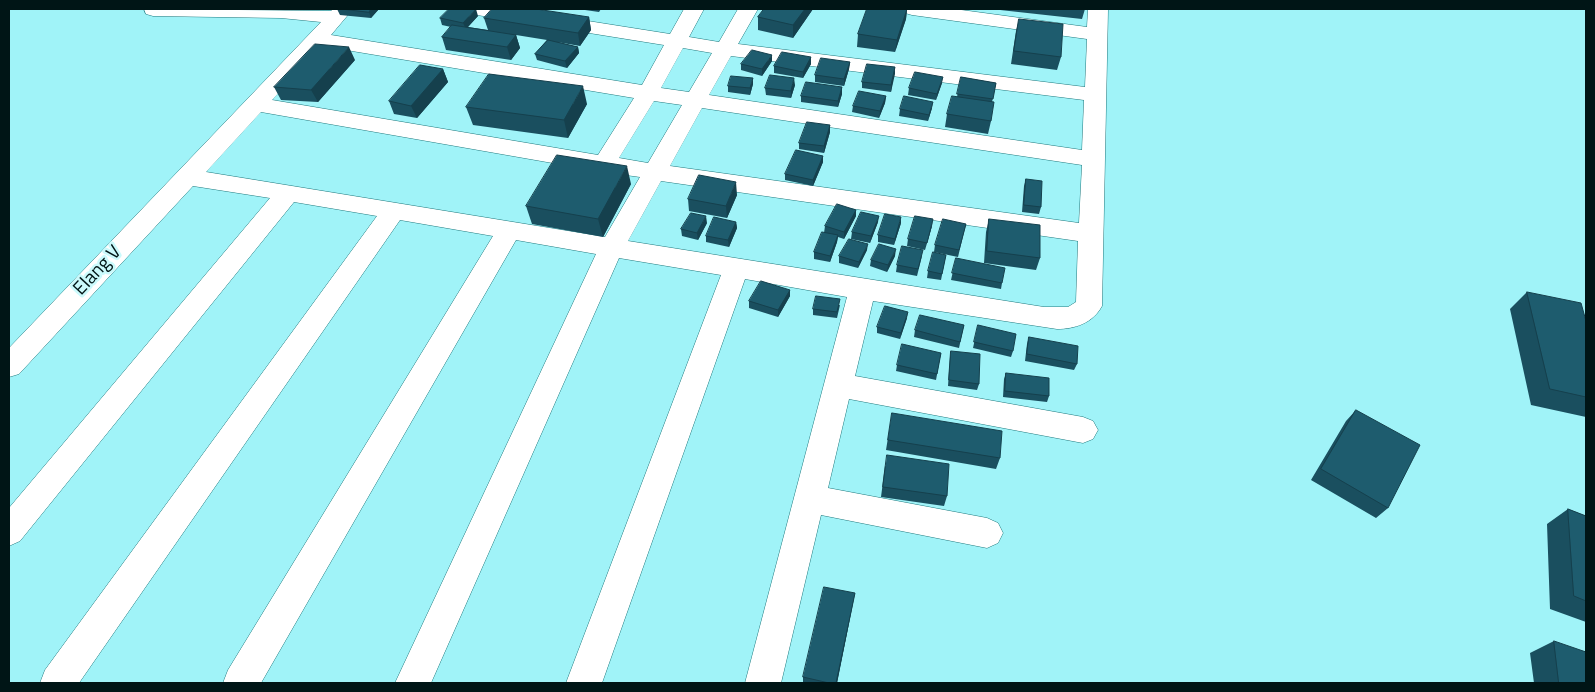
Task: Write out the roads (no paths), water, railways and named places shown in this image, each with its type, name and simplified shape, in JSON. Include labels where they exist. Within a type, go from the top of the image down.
[{"type":"street","points":[[477,9],[725,48],[1096,95]]},
{"type":"street","points":[[604,164],[648,93],[694,9]]},
{"type":"street","points":[[413,683],[611,248],[748,9]]},
{"type":"street","points":[[912,9],[1098,34]]},
{"type":"street","points":[[187,177],[290,192],[862,291],[1044,318],[1071,318],[1082,314],[1089,306],[1098,9]]},
{"type":"street","points":[[154,10],[339,13]]},
{"type":"street","name":"Elang V","points":[[9,366],[339,13]]},
{"type":"street","points":[[316,39],[648,93],[1093,159]]},
{"type":"street","points":[[255,104],[655,172],[1091,234]]},
{"type":"street","points":[[9,531],[290,192]]},
{"type":"street","points":[[58,683],[394,210]]},
{"type":"street","points":[[241,683],[509,230]]},
{"type":"street","points":[[584,683],[736,269]]},
{"type":"street","points":[[763,683],[862,291]]},
{"type":"street","points":[[838,385],[1083,430]]},
{"type":"street","points":[[810,499],[987,533]]}]
